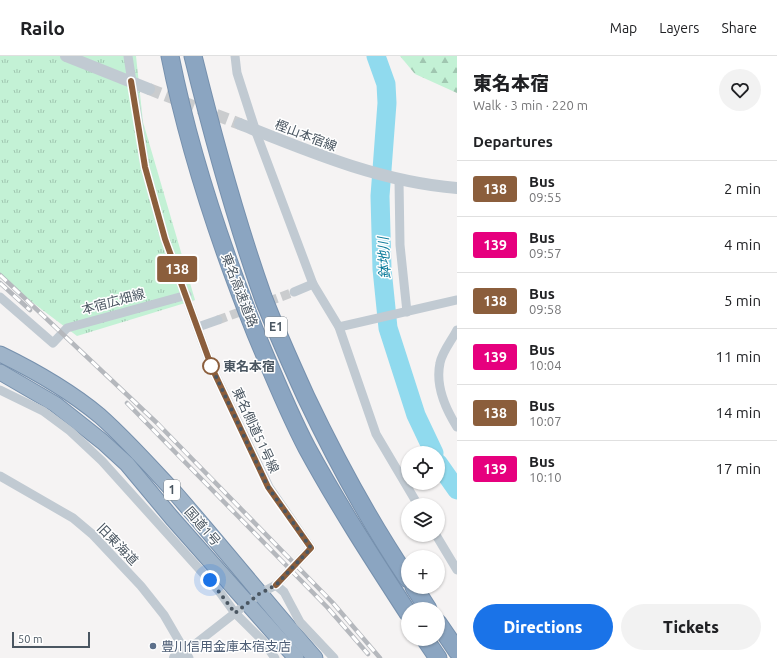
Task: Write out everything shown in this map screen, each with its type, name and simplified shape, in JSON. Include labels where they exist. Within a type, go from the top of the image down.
[{"type":"highway","name":"東名高速道路","points":[[170,56],[176,88],[206,196],[240,295],[273,374],[307,447],[336,499],[401,602]]},
{"type":"highway","name":"東名高速道路","points":[[192,56],[216,149],[237,218],[267,305],[293,369],[326,439],[364,509],[401,568]]},
{"type":"highway","name":"国道1号","points":[[0,354],[63,389],[99,416],[129,443],[227,554],[254,599],[296,658]]},
{"type":"highway","name":"国道1号","points":[[0,372],[55,404],[117,455],[186,534],[314,658]]},
{"type":"highway","points":[[445,633],[457,651]]},
{"type":"highway","points":[[430,646],[438,658]]},
{"type":"street","points":[[66,56],[149,88]]},
{"type":"street","name":"東名側道51号線","points":[[128,56],[145,167],[165,239],[187,295],[212,368],[268,487],[311,548],[276,585]]},
{"type":"street","points":[[235,56],[237,73],[255,130],[276,190],[313,284],[339,328],[376,434],[414,498]]},
{"type":"street","name":"樫山本宿線","points":[[240,124],[363,170],[397,179]]},
{"type":"street","points":[[407,312],[400,245],[397,179],[457,188]]},
{"type":"street","points":[[294,292],[313,284]]},
{"type":"street","name":"本宿広畑線","points":[[0,297],[53,343],[66,328],[187,295]]},
{"type":"street","points":[[339,328],[457,300]]},
{"type":"street","points":[[198,327],[218,320]]},
{"type":"street","points":[[457,330],[440,362],[439,384],[447,412],[457,427]]},
{"type":"street","points":[[0,390],[43,411],[70,431],[102,461],[219,591],[235,613],[263,641],[275,658]]},
{"type":"street","points":[[34,392],[43,411]]},
{"type":"street","name":"旧東海道","points":[[0,476],[73,518],[92,534],[141,586],[164,615],[183,656]]},
{"type":"street","points":[[162,528],[186,534]]},
{"type":"street","points":[[440,542],[457,570]]},
{"type":"street","points":[[183,656],[235,613],[276,585],[284,592],[300,622],[334,658]]},
{"type":"green space","points":[[0,56],[136,56],[143,122],[195,300],[77,336],[0,278]]},
{"type":"green space","points":[[400,56],[457,56],[457,93],[415,74]]},
{"type":"waterway","name":"鉢地川","points":[[376,56],[386,84],[387,103],[380,196],[382,269],[388,328],[416,415],[431,446]]},
{"type":"waterway","name":"鉢地川","points":[[445,473],[457,490]]},
{"type":"tunnel","points":[[149,89],[240,124]]},
{"type":"tunnel","points":[[218,320],[294,292]]},
{"type":"railway","points":[[0,275],[157,423],[333,603],[380,658]]},
{"type":"railway","points":[[0,283],[30,310]]},
{"type":"railway","points":[[127,403],[327,607],[368,654]]},
{"type":"bus line","name":"138","points":[[131,81],[145,167],[165,239],[187,295],[212,368],[268,487],[311,548],[276,585]]},
{"type":"place","name":"東名本宿","points":[[211,366]]},
{"type":"place","name":"豊川信用金庫本宿支店","points":[[153,646]]},
{"type":"route","points":[[210,580],[235,613],[259,594],[276,585],[311,548],[268,487],[211,366]]}]
